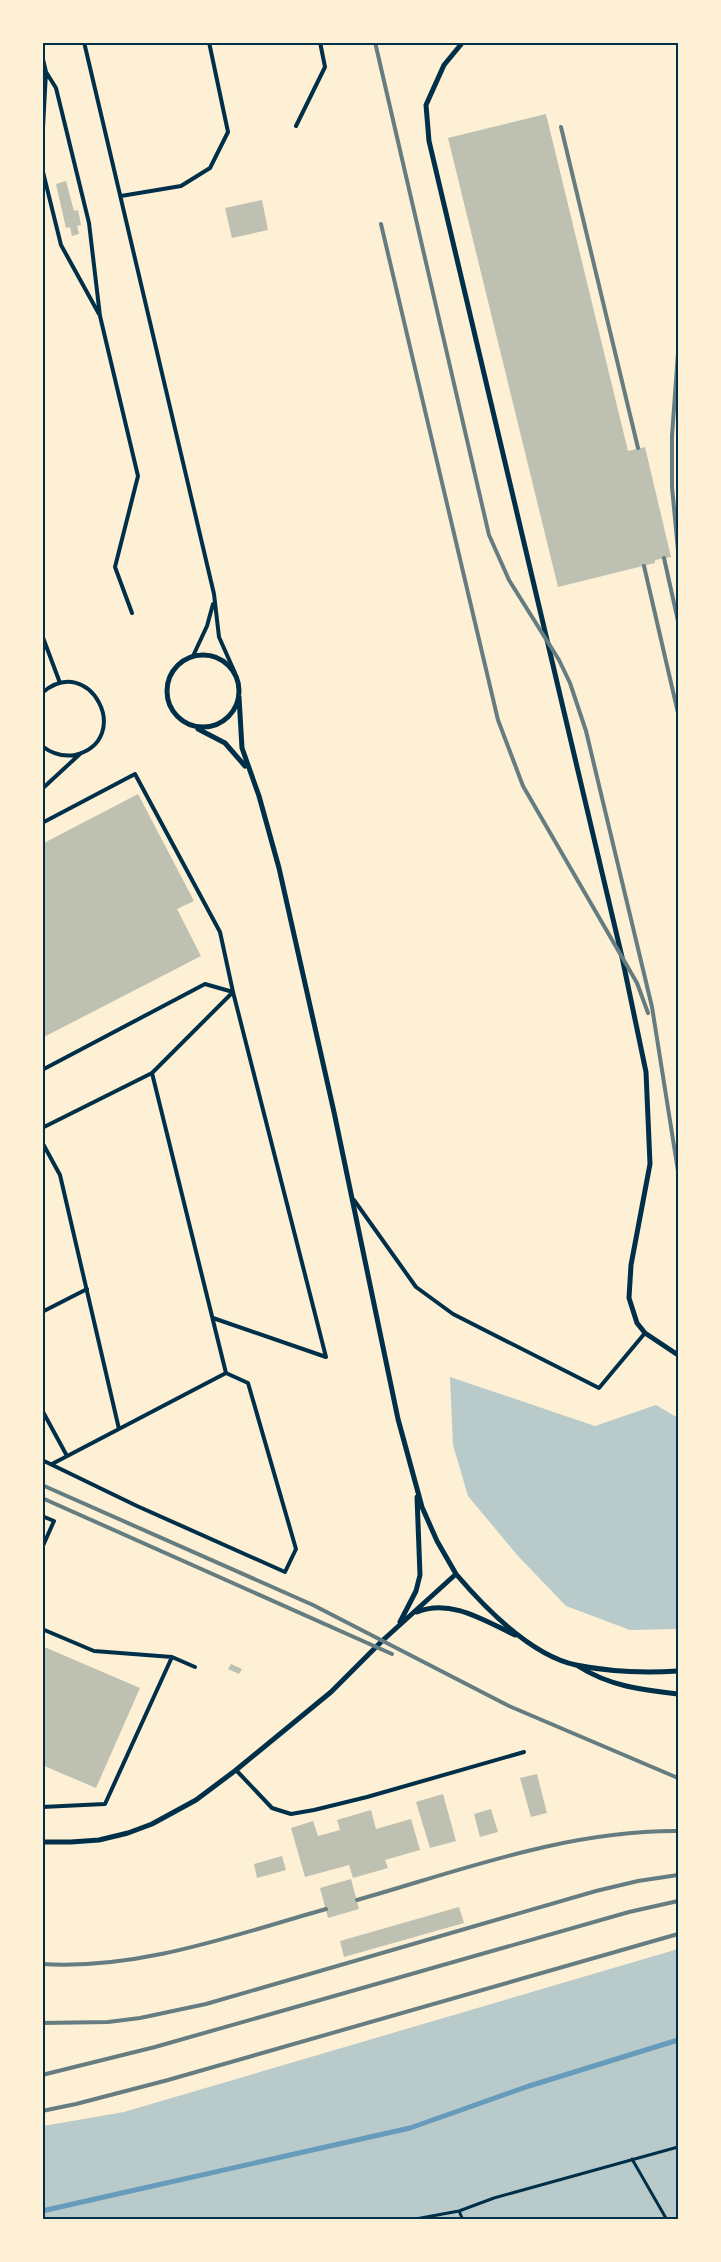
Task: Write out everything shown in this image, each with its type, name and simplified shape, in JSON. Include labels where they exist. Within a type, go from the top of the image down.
[{"type":"street","points":[[463,42],[444,65],[426,105],[429,141],[622,957],[646,1072],[650,1164],[628,1280],[631,1308],[637,1323],[645,1333],[678,1355]]},
{"type":"street","points":[[250,772],[225,743],[188,724],[175,714],[170,707],[167,691],[173,671],[182,662],[193,656],[209,655],[230,667],[238,681],[241,739],[279,868],[352,1198],[398,1419],[416,1486],[430,1526],[456,1574],[495,1617],[529,1641],[553,1656],[575,1665],[595,1677],[614,1684],[678,1694]]},
{"type":"street","points":[[188,724],[204,728],[220,723],[233,712],[239,697]]},
{"type":"street","points":[[398,1626],[413,1598],[420,1575],[416,1486]]},
{"type":"street","points":[[42,1842],[98,1840],[128,1833],[171,1815],[196,1800],[236,1770],[331,1692],[398,1626],[456,1574]]},
{"type":"street","points":[[409,1616],[428,1608],[448,1608],[474,1616],[529,1641]]},
{"type":"street","points":[[575,1665],[624,1672],[678,1671]]},
{"type":"lane","points":[[84,42],[214,594],[219,637],[235,673]]},
{"type":"lane","points":[[120,196],[181,186],[210,168],[228,132],[209,42]]},
{"type":"lane","points":[[296,126],[325,67],[320,42]]},
{"type":"lane","points":[[42,55],[46,72],[42,146]]},
{"type":"lane","points":[[46,72],[56,88],[89,223],[100,316],[138,476],[115,567],[132,613]]},
{"type":"lane","points":[[42,168],[61,245],[100,316]]},
{"type":"lane","points":[[193,656],[210,617],[214,594]]},
{"type":"lane","points":[[42,635],[60,683]]},
{"type":"lane","points":[[42,693],[60,683],[81,685],[98,698],[104,718],[99,739],[42,789]]},
{"type":"lane","points":[[42,746],[58,755],[70,756],[82,753]]},
{"type":"lane","points":[[42,823],[134,774],[220,932],[233,992],[326,1357],[213,1318]]},
{"type":"lane","points":[[42,1070],[205,984],[233,992]]},
{"type":"lane","points":[[42,1128],[152,1073],[233,992]]},
{"type":"lane","points":[[152,1073],[226,1374]]},
{"type":"lane","points":[[42,1142],[60,1175],[119,1430]]},
{"type":"lane","points":[[352,1198],[416,1287],[453,1314],[600,1388],[645,1333]]},
{"type":"lane","points":[[42,1312],[87,1289]]},
{"type":"lane","points":[[42,1460],[137,1506],[285,1572],[296,1550],[248,1383],[226,1374],[52,1464]]},
{"type":"lane","points":[[42,1410],[67,1456]]},
{"type":"lane","points":[[42,1516],[54,1522],[42,1548]]},
{"type":"lane","points":[[42,1629],[94,1651],[172,1657],[195,1667]]},
{"type":"lane","points":[[42,1807],[105,1804],[172,1657]]},
{"type":"lane","points":[[236,1770],[272,1808],[291,1814],[367,1797],[524,1752]]},
{"type":"path","points":[[410,2220],[459,2211],[494,2198],[678,2147]]},
{"type":"path","points":[[632,2159],[666,2220]]},
{"type":"path","points":[[459,2211],[463,2220]]},
{"type":"shaded area","points":[[450,1377],[595,1426],[656,1405],[678,1418],[678,1629],[630,1630],[566,1606],[518,1556],[468,1496],[453,1445]]},
{"type":"shaded area","points":[[678,1949],[678,2219],[43,2220],[43,2126],[124,2112]]},
{"type":"building","points":[[546,114],[628,451],[645,447],[671,557],[655,560],[655,563],[558,587],[448,138]]},
{"type":"building","points":[[66,181],[74,211],[78,210],[81,225],[77,226],[79,234],[72,236],[70,227],[66,228],[56,184]]},
{"type":"building","points":[[262,200],[268,230],[232,238],[225,208]]},
{"type":"building","points":[[138,794],[194,901],[177,909],[201,956],[42,1038],[42,844]]},
{"type":"building","points":[[42,1646],[140,1688],[96,1788],[42,1765]]},
{"type":"building","points":[[231,1664],[242,1669],[239,1674],[228,1669]]},
{"type":"building","points":[[537,1774],[547,1813],[531,1817],[520,1778]]},
{"type":"building","points":[[443,1794],[456,1841],[430,1848],[416,1802]]},
{"type":"building","points":[[491,1809],[498,1832],[480,1837],[474,1814]]},
{"type":"building","points":[[371,1810],[376,1829],[411,1819],[420,1850],[385,1860],[388,1868],[353,1878],[349,1865],[305,1877],[291,1828],[313,1821],[318,1836],[340,1830],[337,1820]]},
{"type":"building","points":[[282,1856],[286,1870],[257,1878],[254,1864]]},
{"type":"building","points":[[351,1879],[359,1909],[328,1918],[320,1888]]},
{"type":"building","points":[[459,1907],[464,1923],[344,1957],[340,1941]]},
{"type":"waterway","points":[[42,2211],[410,2128],[529,2086],[678,2040]]},
{"type":"railway","points":[[375,42],[489,535],[509,580],[559,660],[570,683],[586,731],[652,1007],[678,1171]]},
{"type":"railway","points":[[561,127],[638,448]]},
{"type":"railway","points":[[381,224],[498,720],[523,786],[637,983],[648,1013]]},
{"type":"railway","points":[[678,353],[672,436],[672,487],[678,550]]},
{"type":"railway","points":[[664,558],[678,621]]},
{"type":"railway","points":[[644,566],[678,713]]},
{"type":"railway","points":[[42,1485],[313,1605],[509,1706],[678,1778]]},
{"type":"railway","points":[[42,1498],[392,1654]]},
{"type":"railway","points":[[357,1900],[556,1844],[637,1832],[678,1831]]},
{"type":"railway","points":[[42,2023],[108,2022],[140,2018],[206,2004],[596,1891],[638,1881],[678,1875]]},
{"type":"railway","points":[[42,2075],[155,2047],[629,1912],[678,1901]]},
{"type":"railway","points":[[42,1964],[115,1962],[151,1956],[186,1949],[326,1909]]},
{"type":"railway","points":[[42,2111],[168,2080],[678,1934]]}]
